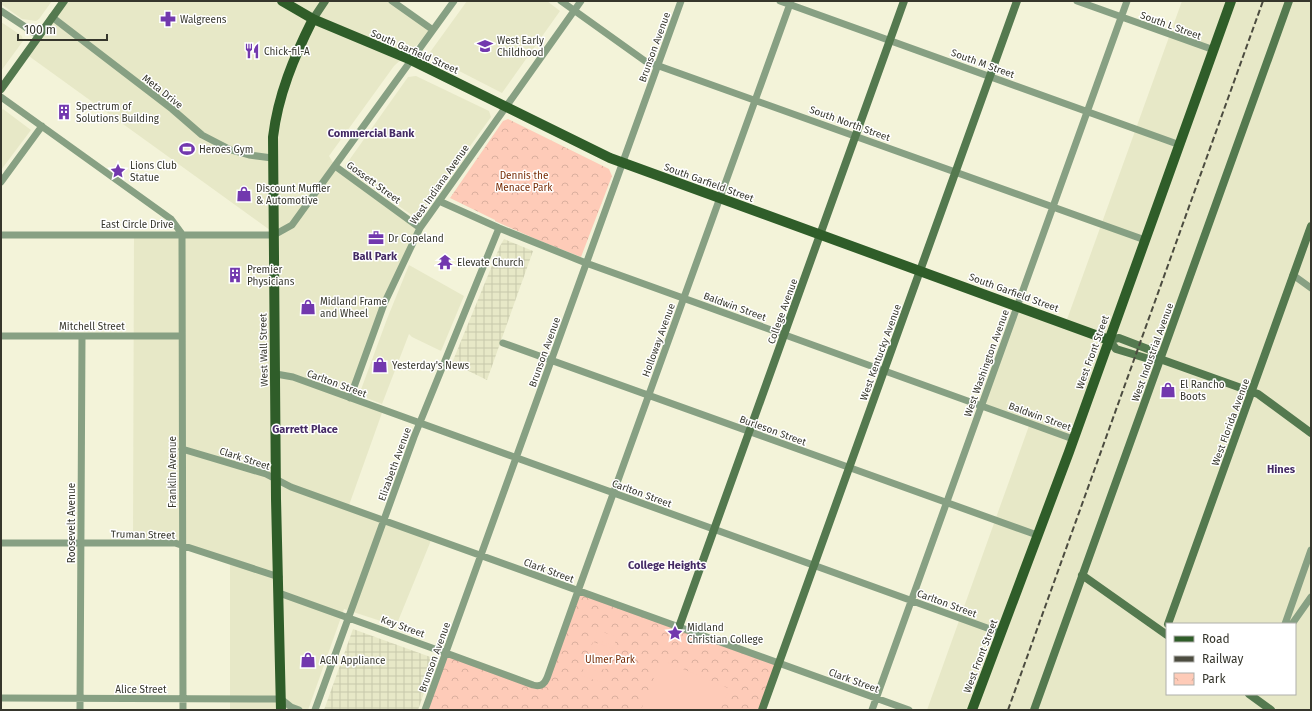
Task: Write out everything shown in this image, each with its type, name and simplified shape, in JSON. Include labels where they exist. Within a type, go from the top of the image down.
[{"type":"main road","name":"South Garfield Street","points":[[282,1],[313,19],[411,60],[610,158],[1109,340]]},
{"type":"main road","name":"West Front Street","points":[[972,710],[1109,340],[1231,1]]},
{"type":"main road","name":"West Wall Street","points":[[281,710],[272,137],[277,108],[294,59],[313,19]]},
{"type":"street","points":[[1,89],[64,1]]},
{"type":"street","name":"West Wall Street","points":[[313,19],[325,1]]},
{"type":"street","points":[[392,1],[433,30]]},
{"type":"street","points":[[274,234],[292,225],[454,1]]},
{"type":"street","name":"South North Street","points":[[562,1],[645,61],[1145,240]]},
{"type":"street","name":"West Indiana Avenue","points":[[350,398],[384,304],[420,228],[581,1]]},
{"type":"street","name":"Brunson Avenue","points":[[425,710],[681,1]]},
{"type":"street","name":"South M Street","points":[[780,1],[790,3],[1180,145]]},
{"type":"street","name":"College Avenue","points":[[679,627],[904,1]]},
{"type":"street","name":"West Kentucky Avenue","points":[[762,710],[1017,1]]},
{"type":"street","name":"South L Street","points":[[1077,1],[1214,50]]},
{"type":"street","name":"West Washington Avenue","points":[[872,710],[1127,1]]},
{"type":"street","name":"West Industrial Avenue","points":[[1034,710],[1289,1]]},
{"type":"street","name":"Holloway Avenue","points":[[542,685],[547,678],[790,3]]},
{"type":"street","points":[[1,11],[39,36]]},
{"type":"street","name":"Meta Drive","points":[[52,17],[172,109],[202,135],[231,150],[249,155],[272,158]]},
{"type":"street","points":[[1,97],[171,219],[182,234]]},
{"type":"street","points":[[1,182],[42,126]]},
{"type":"street","name":"Gossett Street","points":[[335,166],[420,228]]},
{"type":"street","name":"Baldwin Street","points":[[439,201],[498,228],[586,263],[1073,438]]},
{"type":"street","name":"West Florida Avenue","points":[[1168,623],[1311,226]]},
{"type":"street","name":"Elizabeth Avenue","points":[[316,710],[348,618],[420,423],[498,228]]},
{"type":"street","name":"Franklin Avenue","points":[[182,234],[182,710]]},
{"type":"street","name":"East Circle Drive","points":[[1,235],[274,234]]},
{"type":"street","points":[[1293,275],[1311,288]]},
{"type":"street","name":"Mitchell Street","points":[[1,336],[182,336]]},
{"type":"street","name":"Roosevelt Avenue","points":[[80,710],[82,336]]},
{"type":"street","name":"South Garfield Street","points":[[1109,340],[1116,349],[1149,359],[1160,359],[1258,394],[1311,433]]},
{"type":"street","name":"Burleson Street","points":[[503,343],[1037,536]]},
{"type":"street","name":"Carlton Street","points":[[276,374],[292,377],[1001,632]]},
{"type":"street","name":"Clark Street","points":[[182,449],[266,474],[291,487],[909,710]]},
{"type":"street","name":"Truman Street","points":[[1,543],[175,543],[279,577]]},
{"type":"street","points":[[1285,623],[1311,550]]},
{"type":"street","points":[[1082,575],[1166,632]]},
{"type":"street","name":"Key Street","points":[[279,594],[533,685],[542,685]]},
{"type":"street","points":[[1293,623],[1311,597]]},
{"type":"street","points":[[1250,695],[1271,710]]},
{"type":"street","name":"Alice Street","points":[[1,698],[281,699]]},
{"type":"street","points":[[281,699],[291,707],[299,710]]},
{"type":"shaded area","points":[[1,1],[52,1],[36,21],[22,19],[1,4]]},
{"type":"shaded area","points":[[64,1],[392,1],[433,30],[394,66],[329,156],[335,166],[420,227],[382,311],[350,398],[383,410],[348,508],[432,538],[396,626],[344,609],[308,710],[230,710],[230,561],[184,544],[133,544],[134,233],[274,233],[26,54]]},
{"type":"shaded area","name":"West Early Childhood","points":[[467,1],[547,1],[560,11],[502,93],[428,55]]},
{"type":"shaded area","points":[[1182,1],[1311,1],[1311,710],[927,710],[1030,423],[982,405],[1017,308],[1065,325]]},
{"type":"shaded area","points":[[1,22],[22,36],[23,41],[1,71]]},
{"type":"shaded area","points":[[416,76],[489,111],[491,117],[419,217],[416,218],[346,169],[345,166],[408,77]]},
{"type":"shaded area","points":[[3,109],[31,130],[1,170],[1,111]]},
{"type":"shaded area","points":[[504,239],[533,251],[487,380],[452,363]]},
{"type":"shaded area","points":[[409,265],[464,296],[441,351],[412,337],[409,334],[382,404],[359,395]]},
{"type":"shaded area","points":[[353,629],[436,659],[418,710],[324,710]]},
{"type":"green space","name":"Dennis the Menace Park","points":[[508,119],[609,169],[612,176],[581,257],[495,221],[450,198],[503,121]]},
{"type":"green space","name":"Ulmer Park","points":[[579,593],[776,663],[759,710],[428,710],[448,655],[541,687]]},
{"type":"green space","points":[[597,630],[617,637],[614,646],[594,639]]},
{"type":"green space","points":[[593,642],[613,648],[610,658],[590,651]]},
{"type":"green space","points":[[588,654],[609,661],[605,670],[585,663]]},
{"type":"green space","points":[[664,661],[730,689],[719,710],[641,710],[659,665]]},
{"type":"green space","points":[[584,667],[604,673],[601,682],[581,676]]},
{"type":"railway","points":[[1008,710],[1263,1]]},
{"type":"place","name":"Walgreens","points":[[168,19]]},
{"type":"place","name":"West Early Childhood","points":[[485,46]]},
{"type":"place","name":"Chick-fil-A","points":[[252,51]]},
{"type":"place","name":"Spectrum of Solutions Building","points":[[64,112]]},
{"type":"place","name":"Heroes Gym","points":[[187,149]]},
{"type":"place","name":"Lions Club Statue","points":[[118,171]]},
{"type":"place","name":"Discount Muffler & Automotive","points":[[244,194]]},
{"type":"place","name":"Dr Copeland","points":[[376,238]]},
{"type":"place","name":"Elevate Church","points":[[445,262]]},
{"type":"place","name":"Premier Physicians","points":[[235,275]]},
{"type":"place","name":"Midland Frame and Wheel","points":[[308,307]]},
{"type":"place","name":"Yesterday's News","points":[[380,365]]},
{"type":"place","name":"El Rancho Boots","points":[[1168,390]]},
{"type":"place","name":"Midland Christian College","points":[[675,633]]},
{"type":"place","name":"ACN Appliance","points":[[308,660]]},
{"type":"district","name":"Commercial Bank","points":[[371,133]]},
{"type":"district","name":"Ball Park","points":[[375,256]]},
{"type":"district","name":"Garrett Place","points":[[305,429]]},
{"type":"district","name":"Hines","points":[[1281,469]]},
{"type":"district","name":"College Heights","points":[[667,565]]}]
